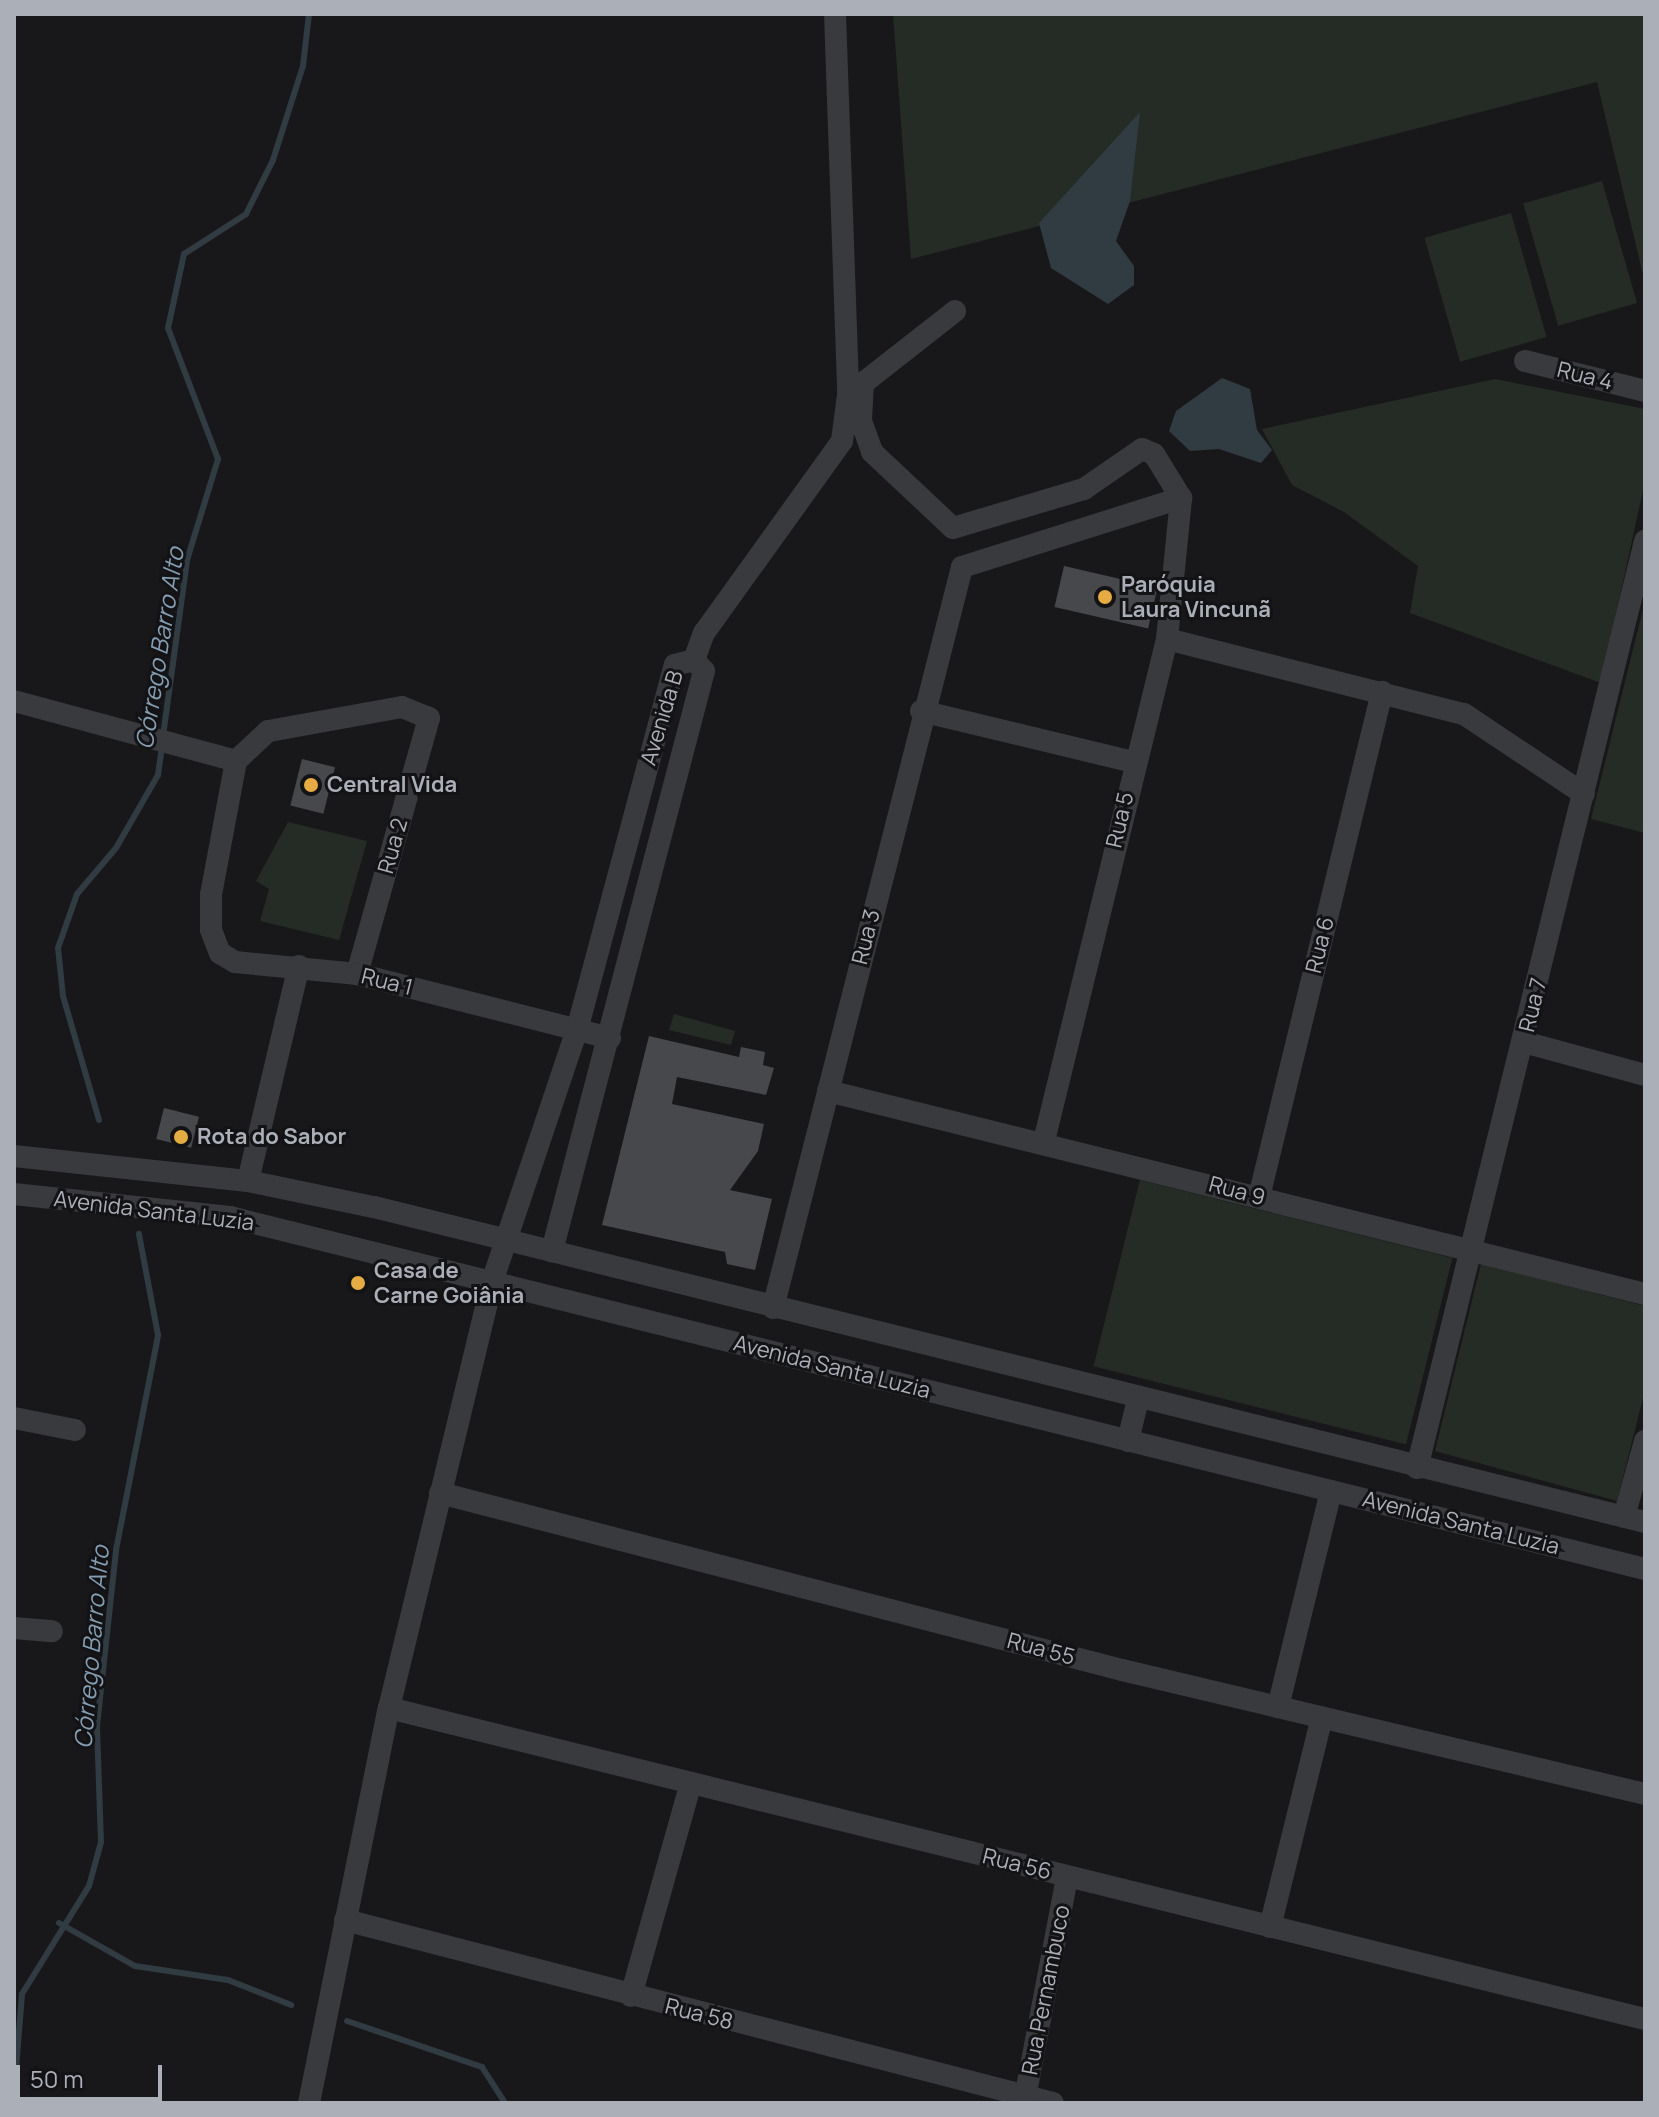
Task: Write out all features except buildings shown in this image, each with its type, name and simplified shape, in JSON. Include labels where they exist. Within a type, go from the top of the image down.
[{"type":"street","points":[[835,14],[855,389],[861,421],[872,452],[953,528],[1084,489],[1142,449],[1154,454],[1181,498]]},
{"type":"street","points":[[694,660],[704,633],[842,441],[855,389],[955,311]]},
{"type":"street","name":"Rua 4","points":[[1525,361],[1645,391]]},
{"type":"street","name":"Rua 3","points":[[773,1308],[921,711],[962,567],[1181,498]]},
{"type":"street","name":"Rua 5","points":[[1044,1141],[1134,762],[1167,639],[1181,498]]},
{"type":"street","name":"Rua 7","points":[[1417,1468],[1645,541]]},
{"type":"street","points":[[1167,639],[1464,714],[1584,794]]},
{"type":"street","name":"Avenida B","points":[[309,2103],[389,1708],[492,1282],[577,1030],[675,665],[694,660],[704,671],[552,1251]]},
{"type":"street","name":"Rua 6","points":[[1259,1197],[1382,692]]},
{"type":"street","points":[[14,701],[94,719],[236,761]]},
{"type":"street","name":"Rua 2","points":[[236,761],[268,731],[302,721],[402,707],[429,718],[357,974]]},
{"type":"street","points":[[921,711],[1134,762]]},
{"type":"street","name":"Rua 1","points":[[236,761],[214,849],[211,930],[220,953],[235,962],[357,974],[610,1038]]},
{"type":"street","points":[[248,1181],[299,966]]},
{"type":"street","points":[[1524,1042],[1645,1075]]},
{"type":"street","name":"Rua 9","points":[[828,1091],[1044,1141],[1645,1294]]},
{"type":"street","name":"Avenida Santa Luzia","points":[[14,1156],[248,1181],[552,1251],[1635,1520]]},
{"type":"street","name":"Avenida Santa Luzia","points":[[14,1194],[230,1217],[1645,1569]]},
{"type":"street","points":[[1128,1441],[1138,1399]]},
{"type":"street","points":[[14,1418],[75,1430]]},
{"type":"street","points":[[1635,1520],[1645,1441]]},
{"type":"street","points":[[1278,1707],[1331,1491]]},
{"type":"street","name":"Rua 55","points":[[440,1493],[1278,1707],[1645,1794]]},
{"type":"street","points":[[14,1628],[52,1631]]},
{"type":"street","name":"Rua 56","points":[[389,1708],[1645,2019]]},
{"type":"street","points":[[1270,1927],[1322,1717]]},
{"type":"street","points":[[631,1996],[691,1783]]},
{"type":"street","name":"Rua Pernambuco","points":[[1025,2100],[1067,1877]]},
{"type":"street","name":"Rua 58","points":[[345,1920],[1025,2100],[1053,2103]]},
{"type":"shaded area","points":[[893,14],[1645,14],[1645,283],[1597,82],[911,259]]},
{"type":"shaded area","points":[[1140,112],[1130,201],[1116,241],[1134,266],[1134,285],[1108,304],[1051,268],[1039,223]]},
{"type":"shaded area","points":[[1602,181],[1637,303],[1558,326],[1523,204]]},
{"type":"shaded area","points":[[1511,213],[1547,337],[1460,362],[1424,238]]},
{"type":"shaded area","points":[[1222,378],[1250,389],[1257,430],[1272,450],[1261,463],[1219,449],[1190,451],[1169,431],[1176,411]]},
{"type":"shaded area","points":[[1495,379],[1645,409],[1645,481],[1601,683],[1410,613],[1418,566],[1344,512],[1292,485],[1262,429]]},
{"type":"shaded area","points":[[1645,601],[1645,833],[1591,819]]},
{"type":"shaded area","points":[[288,822],[367,841],[339,940],[260,921],[269,889],[256,881]]},
{"type":"shaded area","points":[[674,1014],[735,1031],[731,1045],[669,1030]]},
{"type":"shaded area","points":[[1140,1180],[1452,1258],[1406,1444],[1094,1366]]},
{"type":"shaded area","points":[[1481,1264],[1645,1306],[1645,1390],[1617,1501],[1435,1451]]},
{"type":"waterway","name":"Córrego Barro Alto","points":[[163,736],[187,560],[218,459],[168,328],[184,254],[246,214],[273,160],[303,66],[309,14]]},
{"type":"waterway","name":"Córrego Barro Alto","points":[[99,1120],[63,996],[58,948],[77,894],[116,848],[158,775],[162,747]]},
{"type":"waterway","name":"Córrego Barro Alto","points":[[14,2094],[22,1994],[89,1886],[101,1842],[97,1726],[116,1550],[158,1335],[139,1234]]},
{"type":"waterway","points":[[59,1923],[135,1966],[228,1980],[291,2005]]},
{"type":"waterway","points":[[347,2021],[482,2067],[505,2103]]},
{"type":"place","name":"Paróquia Laura Vincunã","points":[[1105,597]]},
{"type":"place","name":"Central Vida","points":[[311,785]]},
{"type":"place","name":"Rota do Sabor","points":[[181,1137]]},
{"type":"place","name":"Casa de Carne Goiânia","points":[[358,1283]]}]
